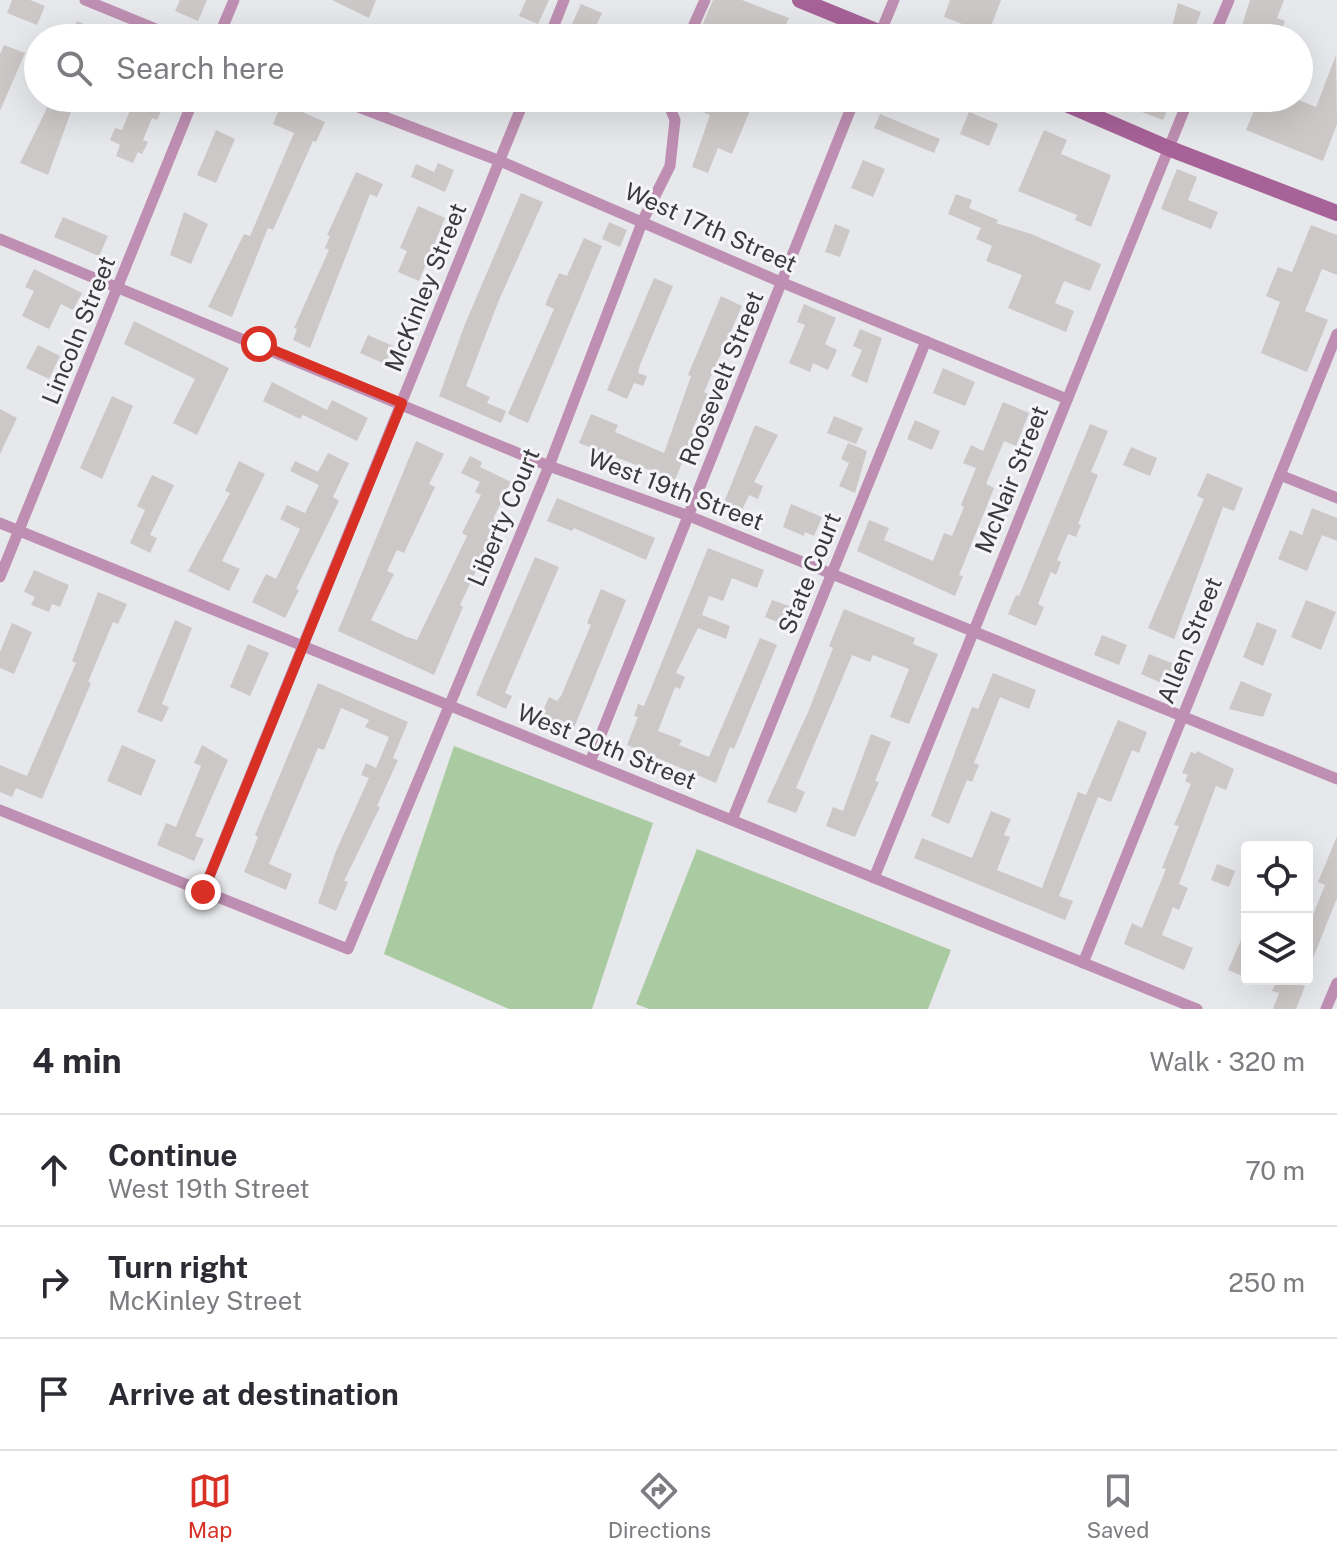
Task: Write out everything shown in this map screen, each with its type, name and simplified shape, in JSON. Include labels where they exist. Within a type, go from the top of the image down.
[{"type":"main road","points":[[800,0],[855,24]]},
{"type":"main road","points":[[1084,112],[1168,148],[1337,213]]},
{"type":"street","points":[[85,0],[144,24]]},
{"type":"street","points":[[224,24],[234,0]]},
{"type":"street","points":[[555,24],[564,0]]},
{"type":"street","points":[[694,24],[705,0]]},
{"type":"street","points":[[887,24],[894,0]]},
{"type":"street","points":[[1219,24],[1229,0]]},
{"type":"street","name":"Lincoln Street","points":[[0,577],[188,112]]},
{"type":"street","name":"West 17th Street","points":[[372,112],[643,220],[783,283],[1067,399]]},
{"type":"street","name":"McKinley Street","points":[[203,892],[519,112]]},
{"type":"street","name":"Liberty Court","points":[[203,892],[348,949],[549,466],[643,220],[670,166],[675,120],[672,112]]},
{"type":"street","name":"Roosevelt Street","points":[[590,762],[850,112]]},
{"type":"street","name":"McNair Street","points":[[874,878],[1183,112]]},
{"type":"street","name":"West 19th Street","points":[[0,239],[549,466],[689,516],[1337,779]]},
{"type":"street","name":"Allen Street","points":[[1083,963],[1337,334]]},
{"type":"street","name":"State Court","points":[[732,820],[926,341]]},
{"type":"street","points":[[1280,475],[1337,498]]},
{"type":"street","name":"West 20th Street","points":[[0,523],[1197,1009]]},
{"type":"street","points":[[0,810],[203,892]]},
{"type":"street","points":[[1326,1009],[1337,983]]},
{"type":"green space","points":[[454,746],[653,823],[592,1009],[509,1009],[384,954]]},
{"type":"green space","points":[[697,849],[951,950],[928,1009],[649,1009],[636,1004]]},
{"type":"building","points":[[12,0],[30,0],[45,6],[37,24],[7,13]]},
{"type":"building","points":[[180,0],[207,0],[198,21],[175,11]]},
{"type":"building","points":[[332,0],[376,0],[369,18]]},
{"type":"building","points":[[526,0],[549,0],[538,24],[519,16]]},
{"type":"building","points":[[713,0],[742,0],[789,18],[786,24],[703,24]]},
{"type":"building","points":[[950,0],[1001,0],[992,24],[962,24],[944,17]]},
{"type":"building","points":[[1250,0],[1284,0],[1277,18],[1285,21],[1284,24],[1242,24]]},
{"type":"building","points":[[1178,3],[1201,12],[1196,24],[1173,24]]},
{"type":"building","points":[[581,4],[602,13],[597,24],[572,24]]},
{"type":"building","points":[[4,45],[24,53],[0,111],[0,54]]},
{"type":"building","points":[[1336,55],[1337,124],[1323,161],[1246,130],[1253,112],[1313,112],[1313,106],[1316,107]]},
{"type":"building","points":[[45,112],[71,112],[48,175],[20,163]]},
{"type":"building","points":[[129,112],[161,112],[157,120],[152,118],[143,140],[148,142],[133,163],[116,156],[120,145],[110,140],[115,128],[122,130]]},
{"type":"building","points":[[278,112],[302,112],[325,122],[316,142],[313,141],[273,230],[268,228],[232,317],[208,307],[244,234],[250,236],[294,133],[273,124]]},
{"type":"building","points":[[702,112],[749,112],[732,154],[718,148],[708,173],[692,167],[710,115]]},
{"type":"building","points":[[969,112],[998,124],[989,146],[960,134]]},
{"type":"building","points":[[1142,112],[1166,112],[1163,120]]},
{"type":"building","points":[[880,114],[940,139],[934,153],[874,128]]},
{"type":"building","points":[[216,130],[235,139],[216,183],[197,175]]},
{"type":"building","points":[[1044,130],[1067,140],[1061,154],[1111,175],[1091,227],[1075,220],[1077,215],[1018,191]]},
{"type":"building","points":[[863,160],[885,169],[873,197],[851,188]]},
{"type":"building","points":[[438,163],[454,170],[445,192],[411,177],[416,164],[434,172]]},
{"type":"building","points":[[1177,169],[1197,177],[1188,200],[1218,212],[1211,229],[1161,209]]},
{"type":"building","points":[[356,172],[383,184],[377,197],[370,194],[310,348],[293,340],[297,329],[294,328],[329,250],[325,248],[330,236],[327,235]]},
{"type":"building","points":[[521,193],[543,202],[499,300],[466,386],[490,397],[487,403],[506,411],[501,423],[439,396],[465,324]]},
{"type":"building","points":[[956,194],[972,200],[969,208],[998,220],[996,223],[1031,234],[1101,264],[1090,291],[1064,281],[1055,303],[1074,311],[1066,332],[1008,308],[1022,275],[986,261],[992,246],[976,239],[981,228],[948,214]]},
{"type":"building","points":[[418,206],[445,218],[419,281],[398,272],[407,251],[400,248]]},
{"type":"building","points":[[184,212],[208,224],[191,264],[170,255]]},
{"type":"building","points":[[63,217],[108,236],[99,256],[54,237]]},
{"type":"building","points":[[609,222],[627,230],[620,247],[602,239]]},
{"type":"building","points":[[835,224],[850,230],[840,257],[825,252]]},
{"type":"building","points":[[1311,225],[1337,235],[1337,275],[1322,269],[1305,311],[1328,320],[1307,372],[1261,353],[1280,302],[1266,296],[1278,267],[1292,272]]},
{"type":"building","points":[[584,238],[602,246],[528,423],[508,414],[554,309],[545,305],[559,273],[567,276]]},
{"type":"building","points":[[34,269],[82,293],[73,310],[61,304],[49,329],[22,316],[34,291],[25,287]]},
{"type":"building","points":[[654,278],[673,286],[640,365],[638,373],[647,376],[643,386],[634,383],[627,399],[607,390]]},
{"type":"building","points":[[721,296],[742,306],[704,392],[708,394],[675,480],[579,443],[591,414],[618,425],[615,432],[664,453],[691,376],[688,375]]},
{"type":"building","points":[[804,304],[836,318],[825,344],[837,350],[828,370],[813,363],[810,372],[789,363],[805,325],[797,322]]},
{"type":"building","points":[[134,321],[229,368],[197,435],[173,423],[195,379],[124,344]]},
{"type":"building","points":[[860,329],[882,338],[867,383],[851,376],[862,350],[853,346]]},
{"type":"building","points":[[368,335],[393,346],[385,364],[360,353]]},
{"type":"building","points":[[38,345],[60,356],[49,379],[26,368]]},
{"type":"building","points":[[943,368],[975,382],[965,406],[933,393]]},
{"type":"building","points":[[272,382],[327,410],[332,400],[368,418],[357,441],[303,415],[300,419],[263,401]]},
{"type":"building","points":[[112,396],[133,406],[102,479],[80,468]]},
{"type":"building","points":[[1003,402],[1029,413],[1016,446],[1004,441],[986,484],[994,488],[959,575],[963,576],[955,596],[857,551],[869,520],[889,528],[884,540],[933,561],[944,533],[952,536],[976,468],[963,463],[971,445],[983,451]]},
{"type":"building","points":[[0,409],[17,418],[0,454]]},
{"type":"building","points":[[834,416],[863,428],[856,444],[827,433]]},
{"type":"building","points":[[915,420],[940,431],[932,450],[907,439]]},
{"type":"building","points":[[1090,424],[1108,431],[1091,472],[1098,475],[1078,524],[1081,525],[1076,537],[1068,534],[1057,560],[1061,562],[1056,575],[1051,572],[1038,604],[1044,607],[1036,626],[1008,614],[1016,595],[1019,596]]},
{"type":"building","points":[[755,425],[778,435],[754,482],[763,486],[758,499],[749,495],[741,512],[723,505]]},
{"type":"building","points":[[416,441],[444,454],[429,484],[435,487],[404,553],[397,550],[387,571],[394,574],[371,620],[407,637],[417,640],[467,536],[462,533],[481,495],[475,492],[480,482],[461,473],[470,456],[482,462],[480,467],[511,482],[493,519],[499,522],[460,605],[463,607],[434,675],[338,631]]},
{"type":"building","points":[[848,443],[867,451],[855,493],[839,486],[849,463],[841,459]]},
{"type":"building","points":[[1131,447],[1157,458],[1150,476],[1123,465]]},
{"type":"building","points":[[328,453],[349,463],[333,497],[339,501],[285,618],[252,602],[266,574],[276,579],[300,529],[280,519],[287,505],[305,513],[319,485],[290,471],[295,461],[318,472]]},
{"type":"building","points":[[239,461],[265,474],[222,561],[240,569],[229,591],[188,571],[230,493],[225,491]]},
{"type":"building","points":[[1207,473],[1243,488],[1234,511],[1223,507],[1174,639],[1148,628],[1204,499],[1197,496]]},
{"type":"building","points":[[152,475],[174,485],[150,535],[157,538],[150,553],[130,543],[145,510],[137,506]]},
{"type":"building","points":[[557,498],[655,538],[646,560],[574,528],[572,531],[547,521]]},
{"type":"building","points":[[791,504],[822,517],[814,536],[805,532],[804,536],[783,527]]},
{"type":"building","points":[[1312,508],[1337,518],[1337,541],[1322,535],[1307,571],[1278,559],[1290,530],[1302,535]]},
{"type":"building","points":[[708,548],[764,570],[757,588],[732,578],[723,601],[709,596],[702,615],[730,626],[726,639],[698,628],[676,673],[685,677],[680,689],[675,687],[658,731],[682,740],[679,745],[709,757],[760,638],[777,645],[734,749],[730,747],[716,783],[627,745],[638,717],[634,716],[638,704],[644,706]]},
{"type":"building","points":[[535,557],[559,567],[505,693],[512,696],[506,709],[476,695]]},
{"type":"building","points":[[34,570],[69,585],[60,607],[52,604],[49,612],[31,605],[35,597],[24,592]]},
{"type":"building","points":[[601,589],[626,600],[572,733],[540,717],[549,697],[557,701],[561,696],[591,625],[587,623]]},
{"type":"building","points":[[98,592],[127,604],[118,624],[113,622],[42,799],[16,788],[12,797],[0,792],[0,765],[27,776],[76,663],[72,661]]},
{"type":"building","points":[[772,600],[792,607],[785,625],[765,617]]},
{"type":"building","points":[[1306,600],[1336,612],[1321,650],[1291,637]]},
{"type":"building","points":[[844,609],[915,638],[913,644],[938,654],[909,724],[890,717],[909,669],[873,655],[870,662],[852,655],[796,788],[805,792],[796,813],[767,802],[809,710]]},
{"type":"building","points":[[175,620],[192,628],[162,704],[169,707],[162,722],[137,712]]},
{"type":"building","points":[[1257,622],[1277,630],[1263,666],[1243,657]]},
{"type":"building","points":[[12,623],[32,632],[14,674],[0,668],[0,652]]},
{"type":"building","points":[[1102,635],[1127,645],[1119,665],[1094,655]]},
{"type":"building","points":[[248,644],[269,653],[250,696],[230,687]]},
{"type":"building","points":[[1149,654],[1177,665],[1168,686],[1141,674]]},
{"type":"building","points":[[993,673],[1036,690],[1029,709],[1000,697],[974,763],[979,765],[972,782],[967,780],[949,824],[931,816],[972,707],[978,709]]},
{"type":"building","points":[[1241,681],[1272,694],[1263,717],[1229,709]]},
{"type":"building","points":[[318,683],[408,722],[393,758],[398,760],[377,806],[380,807],[344,881],[348,882],[336,911],[318,903],[336,851],[369,778],[361,775],[366,763],[376,768],[389,737],[365,727],[369,720],[341,708],[324,750],[318,748],[269,864],[292,874],[286,890],[244,872],[258,837],[255,835]]},
{"type":"building","points":[[1118,720],[1147,732],[1139,753],[1132,750],[1111,802],[1098,797],[1059,896],[1073,901],[1065,920],[914,858],[922,838],[972,858],[991,811],[1011,819],[1004,835],[1010,837],[997,870],[1042,888],[1078,792],[1086,795]]},
{"type":"building","points":[[871,734],[891,742],[875,781],[879,782],[855,837],[826,826],[833,807],[843,811]]},
{"type":"building","points":[[122,745],[156,760],[141,796],[107,781]]},
{"type":"building","points":[[202,745],[228,760],[195,836],[204,839],[194,861],[157,845],[166,823],[176,827],[201,766],[194,763]]},
{"type":"building","points":[[1197,751],[1234,769],[1226,790],[1216,786],[1179,884],[1188,888],[1179,910],[1173,907],[1162,935],[1193,948],[1184,970],[1124,944],[1132,923],[1142,928],[1166,869],[1162,868],[1179,826],[1174,825],[1191,784],[1185,781],[1188,775],[1182,773],[1191,752],[1196,754]]},
{"type":"building","points":[[1337,836],[1337,898],[1313,958],[1313,915],[1325,885],[1318,882]]},
{"type":"building","points":[[1217,864],[1235,871],[1229,887],[1211,880]]},
{"type":"building","points":[[1241,940],[1241,975],[1228,970]]},
{"type":"building","points":[[1274,985],[1305,986],[1296,1009],[1273,1009],[1279,993],[1272,991]]},
{"type":"route","points":[[203,892],[402,403],[259,344]]}]
